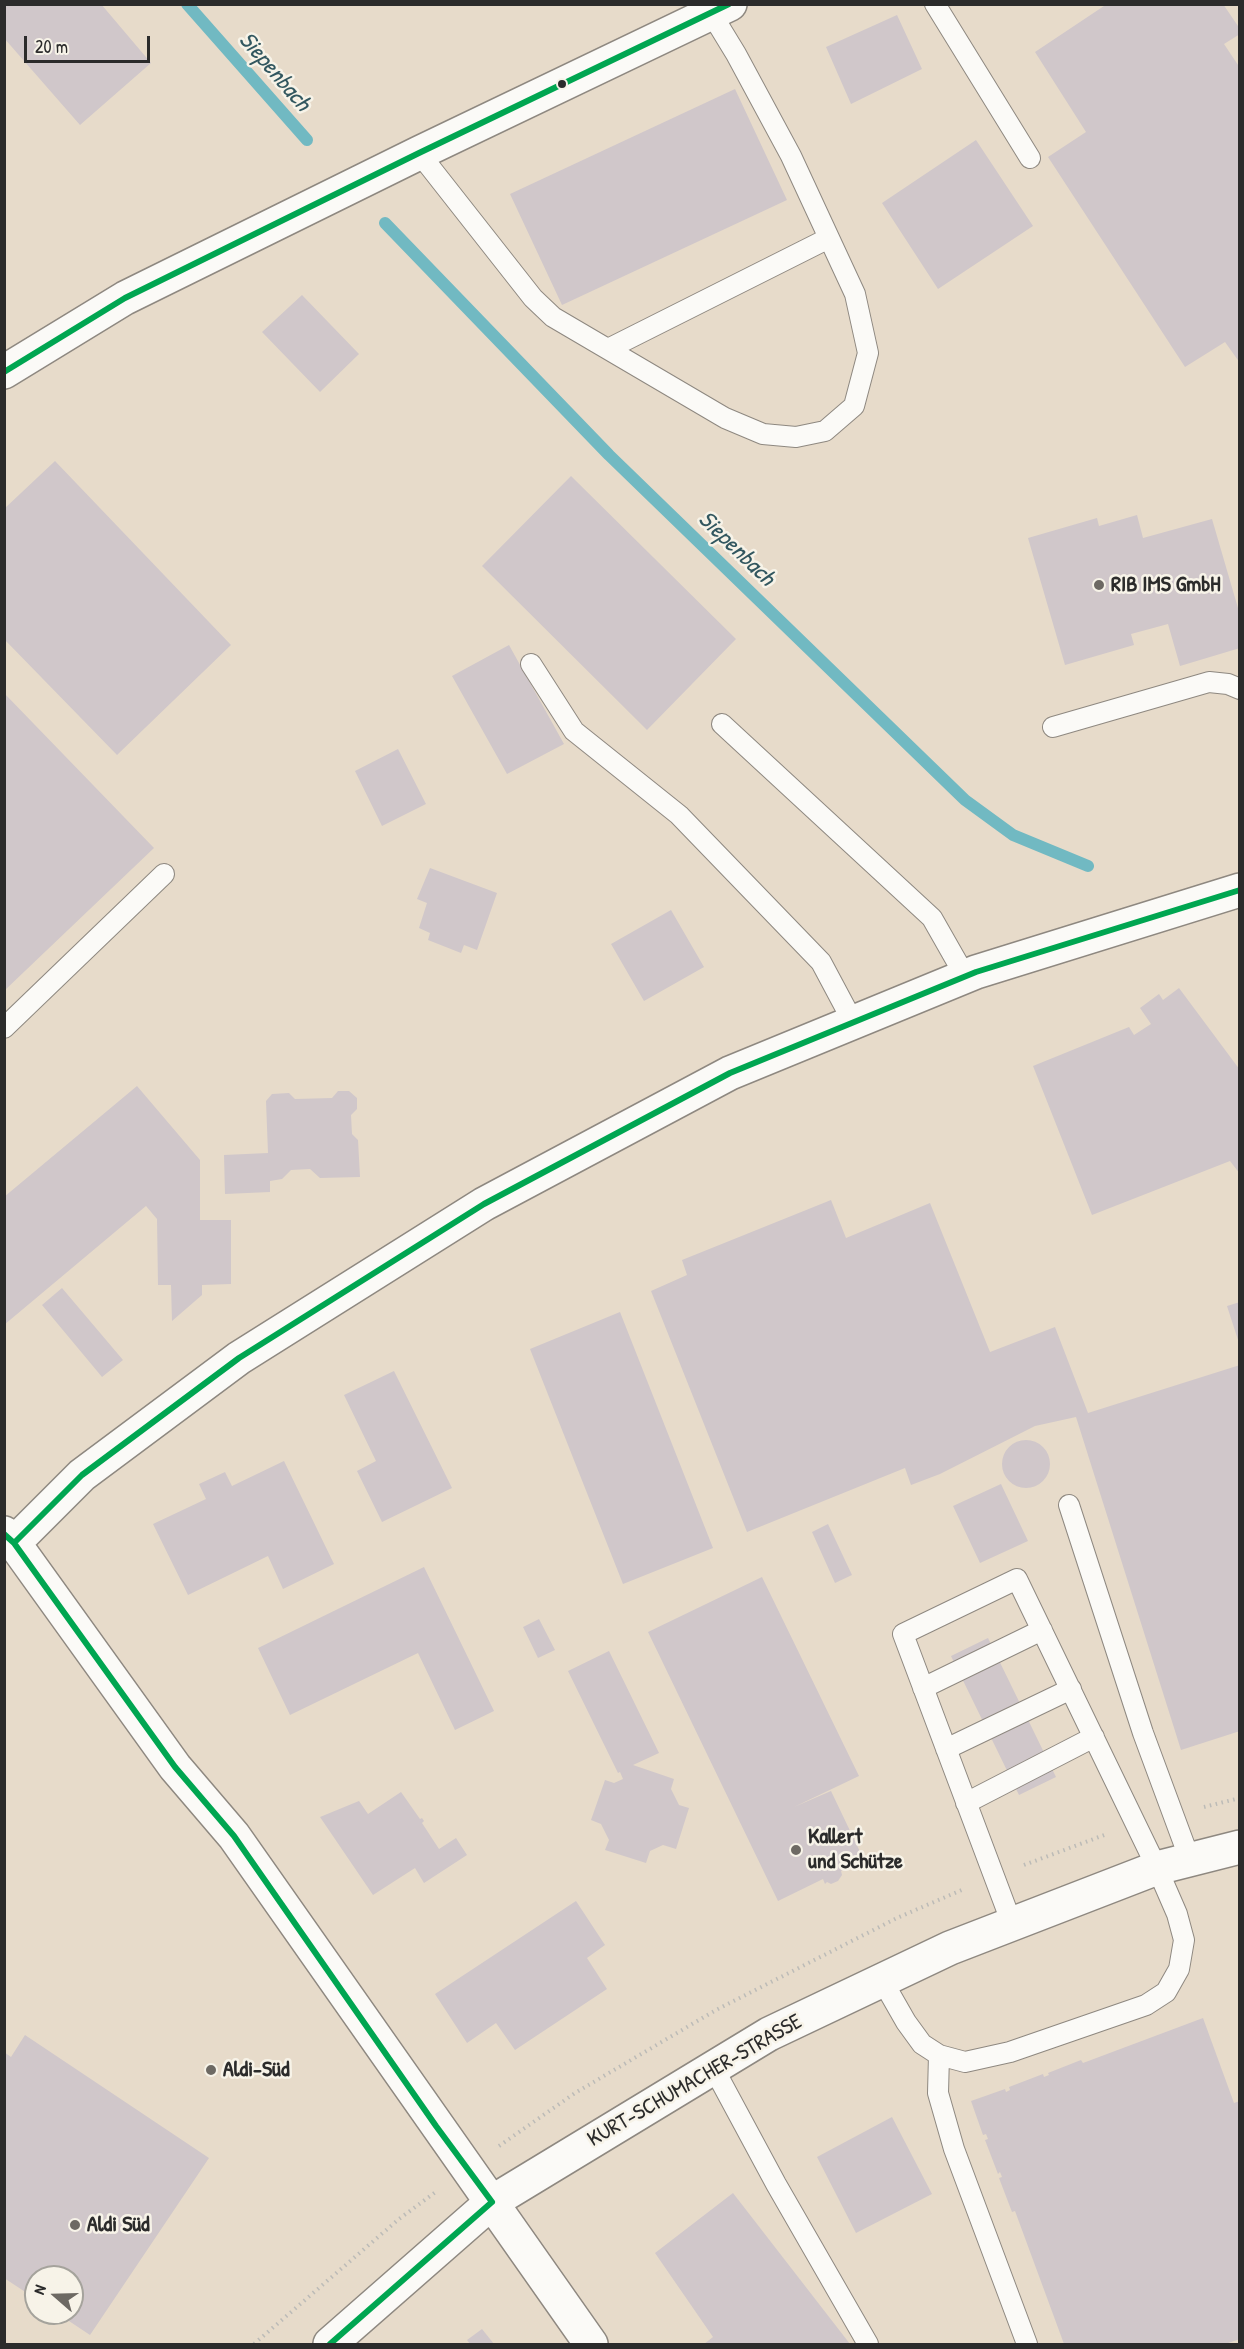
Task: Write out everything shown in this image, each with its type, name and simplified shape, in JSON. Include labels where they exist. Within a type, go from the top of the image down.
[{"type":"street","points":[[5,370],[125,298],[419,153],[720,9]]},
{"type":"street","points":[[591,2344],[234,1836],[175,1767],[9,1538],[82,1475],[239,1358],[484,1203],[730,1073],[965,976],[1239,890]]},
{"type":"street","name":"KURT-SCHUMACHER-STRASSE","points":[[330,2344],[492,2202],[769,2034],[950,1948],[1157,1868],[1239,1847]]},
{"type":"lane","points":[[935,4],[1030,158]]},
{"type":"lane","points":[[419,153],[533,298],[554,317],[725,418],[763,434],[796,437],[825,431],[854,406],[868,353],[855,294],[791,156],[736,54],[720,9]]},
{"type":"lane","points":[[608,349],[829,238]]},
{"type":"lane","points":[[531,663],[574,731],[679,815],[821,962],[853,1022]]},
{"type":"lane","points":[[1053,727],[1209,682],[1228,684],[1239,689]]},
{"type":"lane","points":[[722,724],[932,918],[965,976]]},
{"type":"lane","points":[[4,1028],[164,874]]},
{"type":"lane","points":[[1069,1505],[1143,1732],[1190,1860]]},
{"type":"lane","points":[[882,1980],[906,2022],[922,2044],[939,2055],[965,2062],[1010,2052],[1146,2005],[1166,1992],[1179,1969],[1184,1940],[1177,1914],[1017,1579],[903,1634],[1012,1924]]},
{"type":"lane","points":[[923,1688],[1042,1630]]},
{"type":"lane","points":[[946,1749],[1071,1689]]},
{"type":"lane","points":[[966,1803],[1094,1737]]},
{"type":"lane","points":[[939,2055],[938,2093],[954,2149],[1027,2344]]},
{"type":"lane","points":[[713,2067],[776,2184],[868,2344]]},
{"type":"path","points":[[254,2344],[399,2219],[467,2169]]},
{"type":"building","points":[[4,4],[101,4],[151,63],[80,125],[4,38]]},
{"type":"building","points":[[1107,4],[1223,4],[1240,29],[1240,34],[1224,44],[1240,68],[1240,363],[1225,342],[1185,367],[1048,157],[1086,132],[1035,52]]},
{"type":"building","points":[[897,15],[922,69],[851,104],[826,47]]},
{"type":"building","points":[[735,89],[787,200],[562,305],[510,194]]},
{"type":"building","points":[[976,140],[1033,226],[938,289],[882,203]]},
{"type":"building","points":[[302,295],[359,354],[320,392],[262,332]]},
{"type":"building","points":[[55,461],[231,645],[117,755],[4,639],[4,509]]},
{"type":"building","points":[[571,476],[736,639],[647,730],[482,566]]},
{"type":"building","points":[[1137,515],[1143,538],[1212,519],[1240,615],[1240,648],[1180,666],[1168,624],[1131,634],[1134,645],[1065,665],[1028,538],[1097,518],[1099,526]]},
{"type":"building","points":[[509,645],[564,744],[507,774],[452,676]]},
{"type":"building","points":[[4,693],[154,848],[4,991]]},
{"type":"building","points":[[398,749],[426,804],[382,826],[355,771]]},
{"type":"building","points":[[430,868],[497,893],[477,950],[464,945],[461,953],[428,940],[430,933],[419,928],[427,903],[417,899]]},
{"type":"building","points":[[671,910],[704,967],[644,1001],[611,944]]},
{"type":"building","points":[[1179,988],[1240,1070],[1240,1174],[1230,1161],[1092,1215],[1033,1066],[1129,1027],[1134,1035],[1151,1024],[1140,1008],[1159,994],[1163,1000]]},
{"type":"building","points":[[137,1086],[200,1160],[200,1220],[231,1220],[231,1284],[202,1285],[202,1295],[172,1321],[171,1285],[158,1285],[157,1219],[146,1206],[4,1325],[4,1197]]},
{"type":"building","points":[[338,1091],[349,1091],[357,1098],[357,1109],[351,1115],[352,1134],[358,1140],[360,1177],[320,1178],[310,1169],[291,1170],[282,1179],[270,1181],[270,1192],[225,1194],[224,1155],[268,1153],[266,1101],[272,1094],[289,1093],[295,1099],[332,1098]]},
{"type":"building","points":[[831,1200],[846,1238],[930,1203],[990,1352],[1055,1327],[1088,1413],[1240,1365],[1240,1731],[1181,1750],[1076,1417],[1035,1426],[940,1474],[911,1485],[905,1468],[747,1532],[651,1291],[687,1275],[682,1260]]},
{"type":"building","points":[[62,1288],[123,1360],[102,1377],[42,1305]]},
{"type":"building","points":[[1240,1302],[1240,1343],[1239,1343],[1227,1306]]},
{"type":"building","points":[[620,1312],[713,1548],[623,1584],[530,1349]]},
{"type":"building","points":[[394,1371],[452,1488],[382,1522],[357,1471],[376,1461],[344,1395]]},
{"type":"building","points":[[1026,1440],[1043,1447],[1050,1464],[1043,1481],[1026,1488],[1009,1481],[1002,1464],[1009,1447]]},
{"type":"building","points":[[284,1461],[334,1564],[283,1589],[268,1556],[188,1595],[153,1524],[206,1499],[199,1484],[225,1472],[232,1486]]},
{"type":"building","points":[[1001,1484],[1028,1541],[980,1563],[953,1506]]},
{"type":"building","points":[[828,1524],[852,1575],[835,1583],[812,1532]]},
{"type":"building","points":[[424,1567],[494,1711],[455,1730],[418,1653],[290,1715],[258,1648]]},
{"type":"building","points":[[762,1577],[859,1776],[794,1807],[831,1791],[864,1860],[841,1871],[842,1875],[838,1881],[825,1884],[823,1879],[778,1901],[648,1632]]},
{"type":"building","points":[[539,1619],[555,1650],[538,1658],[523,1627]]},
{"type":"building","points":[[988,1638],[1056,1777],[1019,1795],[951,1656]]},
{"type":"building","points":[[609,1651],[659,1753],[633,1765],[674,1779],[671,1789],[679,1805],[689,1808],[676,1849],[663,1845],[650,1851],[646,1863],[605,1850],[609,1840],[601,1824],[591,1820],[605,1780],[614,1783],[623,1779],[568,1671]]},
{"type":"building","points":[[401,1792],[420,1819],[424,1821],[422,1823],[439,1849],[456,1838],[467,1855],[424,1883],[415,1868],[373,1895],[320,1817],[359,1801],[368,1814]]},
{"type":"building","points":[[576,1901],[605,1945],[587,1958],[607,1989],[515,2050],[496,2023],[467,2043],[435,1994]]},
{"type":"building","points":[[1203,2018],[1234,2103],[1240,2101],[1240,2339],[1225,2344],[1064,2344],[1015,2211],[1012,2212],[999,2178],[1002,2177],[1000,2172],[998,2174],[985,2140],[988,2139],[986,2134],[983,2135],[971,2101],[1005,2089],[1006,2092],[1010,2090],[1009,2087],[1043,2074],[1044,2077],[1049,2075],[1048,2073],[1081,2060],[1083,2063]]},
{"type":"building","name":"Aldi Süd","points":[[25,2035],[209,2158],[90,2335],[75,2325],[84,2325],[84,2265],[24,2265],[24,2291],[4,2278],[4,2052],[11,2057]]},
{"type":"building","points":[[892,2117],[932,2194],[856,2233],[817,2157]]},
{"type":"building","points":[[733,2193],[850,2344],[704,2344],[713,2337],[655,2253]]},
{"type":"building","points":[[482,2329],[494,2344],[470,2344],[467,2340]]},
{"type":"waterway","name":"Siepenbach","points":[[187,4],[307,140]]},
{"type":"waterway","name":"Siepenbach","points":[[385,223],[609,455],[965,800],[1013,835],[1088,866]]},
{"type":"transit line","points":[[4,372],[125,298],[729,4]]},
{"type":"transit line","points":[[14,1543],[82,1475],[239,1358],[484,1204],[730,1073],[976,972],[1240,890]]},
{"type":"transit line","points":[[4,1534],[14,1543],[175,1767],[234,1836],[436,2126],[492,2202]]},
{"type":"transit line","points":[[330,2344],[492,2202]]},
{"type":"place","name":"RIB IMS GmbH","points":[[1099,585]]},
{"type":"place","name":"Kallert und Schütze","points":[[796,1850]]},
{"type":"place","name":"Aldi-Süd","points":[[211,2070]]},
{"type":"place","name":"Aldi Süd","points":[[75,2225]]}]
